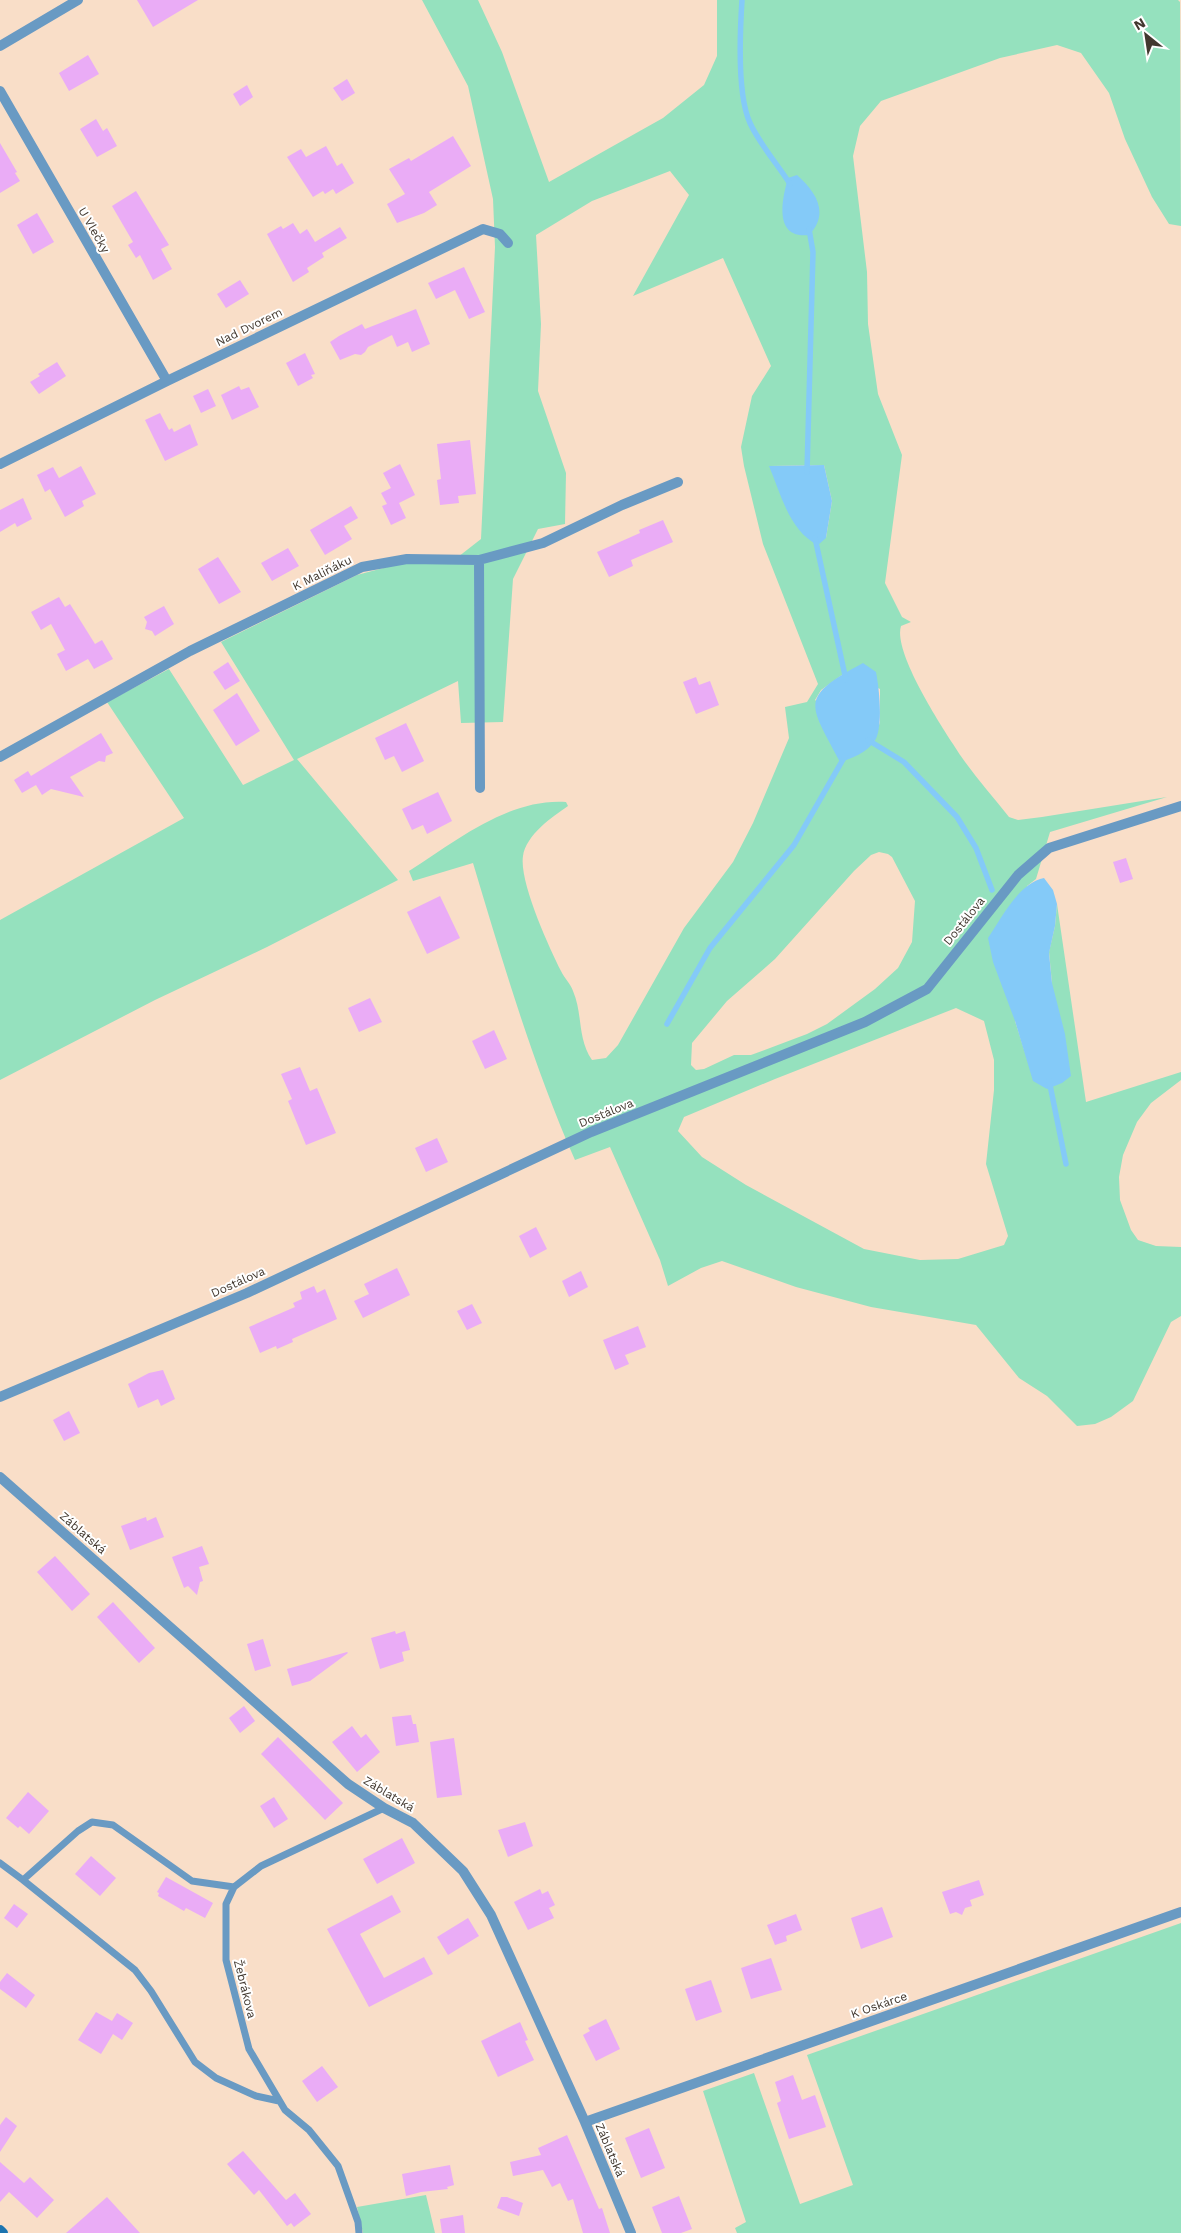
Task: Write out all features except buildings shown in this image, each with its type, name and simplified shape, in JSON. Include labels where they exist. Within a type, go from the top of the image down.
[{"type":"street","points":[[0,46],[78,0]]},
{"type":"street","name":"U Vlečky","points":[[0,91],[167,381]]},
{"type":"street","name":"Nad Dvorem","points":[[0,464],[167,381],[483,229],[500,234],[508,244]]},
{"type":"street","name":"K Maliňáku","points":[[0,757],[190,651],[362,567],[406,559],[479,560],[543,543],[622,505],[678,482]]},
{"type":"street","points":[[479,560],[480,788]]},
{"type":"street","name":"Dostálova","points":[[0,1398],[247,1292],[591,1132],[865,1022],[926,989],[1018,875],[1048,848],[1181,806]]},
{"type":"street","name":"Záblatská","points":[[0,1477],[348,1784],[384,1808],[413,1823],[464,1871],[491,1914],[585,2122],[631,2233]]},
{"type":"street","name":"K Oskárce","points":[[585,2122],[1181,1912]]},
{"type":"street","points":[[0,2230],[3,2233]]},
{"type":"lane","points":[[23,1880],[78,1831],[92,1822],[113,1825],[192,1881],[234,1887],[261,1866],[384,1808]]},
{"type":"lane","points":[[0,1863],[135,1970],[151,1991],[195,2062],[216,2078],[256,2096],[280,2101]]},
{"type":"lane","name":"Žebrákova","points":[[234,1887],[226,1904],[226,1960],[249,2049],[285,2110],[309,2130],[338,2166],[358,2222],[359,2233]]},
{"type":"green space","points":[[422,0],[478,0],[502,52],[549,182],[663,118],[704,85],[717,56],[717,0],[1178,0],[1180,2],[1181,226],[1169,224],[1152,197],[1125,139],[1109,93],[1081,53],[1057,45],[1000,58],[881,101],[860,126],[853,156],[867,272],[868,324],[878,394],[902,455],[885,583],[902,617],[911,622],[901,626],[900,637],[918,686],[959,754],[1009,817],[1018,820],[1042,817],[1167,797],[1050,832],[1036,879],[1027,886],[1015,1021],[1034,1081],[1052,983],[1049,952],[1055,926],[1057,904],[1086,1102],[1181,1072],[1181,1080],[1151,1103],[1137,1122],[1123,1155],[1119,1177],[1120,1200],[1131,1230],[1138,1240],[1156,1246],[1181,1247],[1181,1316],[1171,1322],[1133,1401],[1111,1417],[1095,1424],[1077,1426],[1047,1396],[1019,1378],[976,1325],[871,1307],[796,1287],[722,1261],[701,1268],[668,1286],[660,1260],[610,1147],[575,1160],[532,1051],[473,863],[413,881],[409,871],[464,835],[503,814],[523,807],[544,803],[566,802],[568,806],[541,827],[529,841],[523,856],[523,867],[530,897],[549,947],[562,974],[572,988],[587,1052],[592,1060],[606,1058],[618,1045],[684,928],[733,862],[753,823],[789,738],[785,707],[807,702],[818,684],[763,544],[744,466],[741,447],[752,396],[771,366],[723,258],[633,296],[689,195],[670,171],[592,201],[536,235],[541,324],[538,391],[566,473],[565,524],[538,529],[513,579],[503,722],[461,723],[458,681],[297,759],[398,880],[267,947],[155,1000],[0,1080],[0,920],[184,818],[107,702],[169,669],[243,785],[294,760],[221,642],[357,575],[406,562],[449,564],[481,539],[495,247],[493,199],[468,86]],"holes":[[[824,465],[832,501],[826,538],[770,466]],[[846,672],[880,689],[880,722],[874,742],[815,700],[821,690]],[[879,852],[892,857],[915,901],[912,942],[898,968],[875,989],[827,1024],[807,1034],[751,1055],[734,1055],[704,1069],[696,1070],[691,1065],[692,1043],[727,1001],[775,959],[854,871],[871,855]],[[956,1008],[984,1021],[994,1060],[994,1090],[986,1164],[1008,1236],[1004,1245],[958,1259],[920,1260],[864,1249],[746,1185],[702,1157],[678,1131],[684,1117]]]},
{"type":"green space","points":[[1181,1923],[1181,2233],[737,2233],[735,2228],[746,2222],[703,2091],[754,2073],[800,2204],[853,2185],[807,2055]]},
{"type":"green space","points":[[426,2195],[435,2233],[363,2233],[357,2207]]},
{"type":"water","points":[[797,175],[810,188],[818,203],[819,219],[809,235],[798,235],[790,231],[785,224],[783,216],[784,196],[788,178]]},
{"type":"water","points":[[824,465],[832,501],[826,538],[818,545],[808,539],[793,521],[782,500],[769,466]]},
{"type":"water","points":[[863,663],[876,672],[880,708],[879,728],[871,746],[854,757],[840,762],[821,727],[816,704],[819,694],[828,685]]},
{"type":"water","points":[[1044,878],[1053,890],[1057,904],[1055,926],[1049,953],[1052,983],[1065,1034],[1071,1076],[1062,1083],[1047,1089],[1033,1081],[1015,1021],[993,962],[988,938],[1005,911],[1019,894],[1035,881]]},
{"type":"waterway","points":[[742,0],[740,63],[746,111],[758,138],[790,184]]},
{"type":"waterway","points":[[807,472],[813,252],[809,229]]},
{"type":"waterway","points":[[815,538],[846,680]]},
{"type":"waterway","points":[[868,740],[904,762],[957,817],[976,848],[992,890]]},
{"type":"waterway","points":[[667,1024],[710,948],[794,845],[845,756]]},
{"type":"waterway","points":[[1049,1080],[1066,1164]]}]
